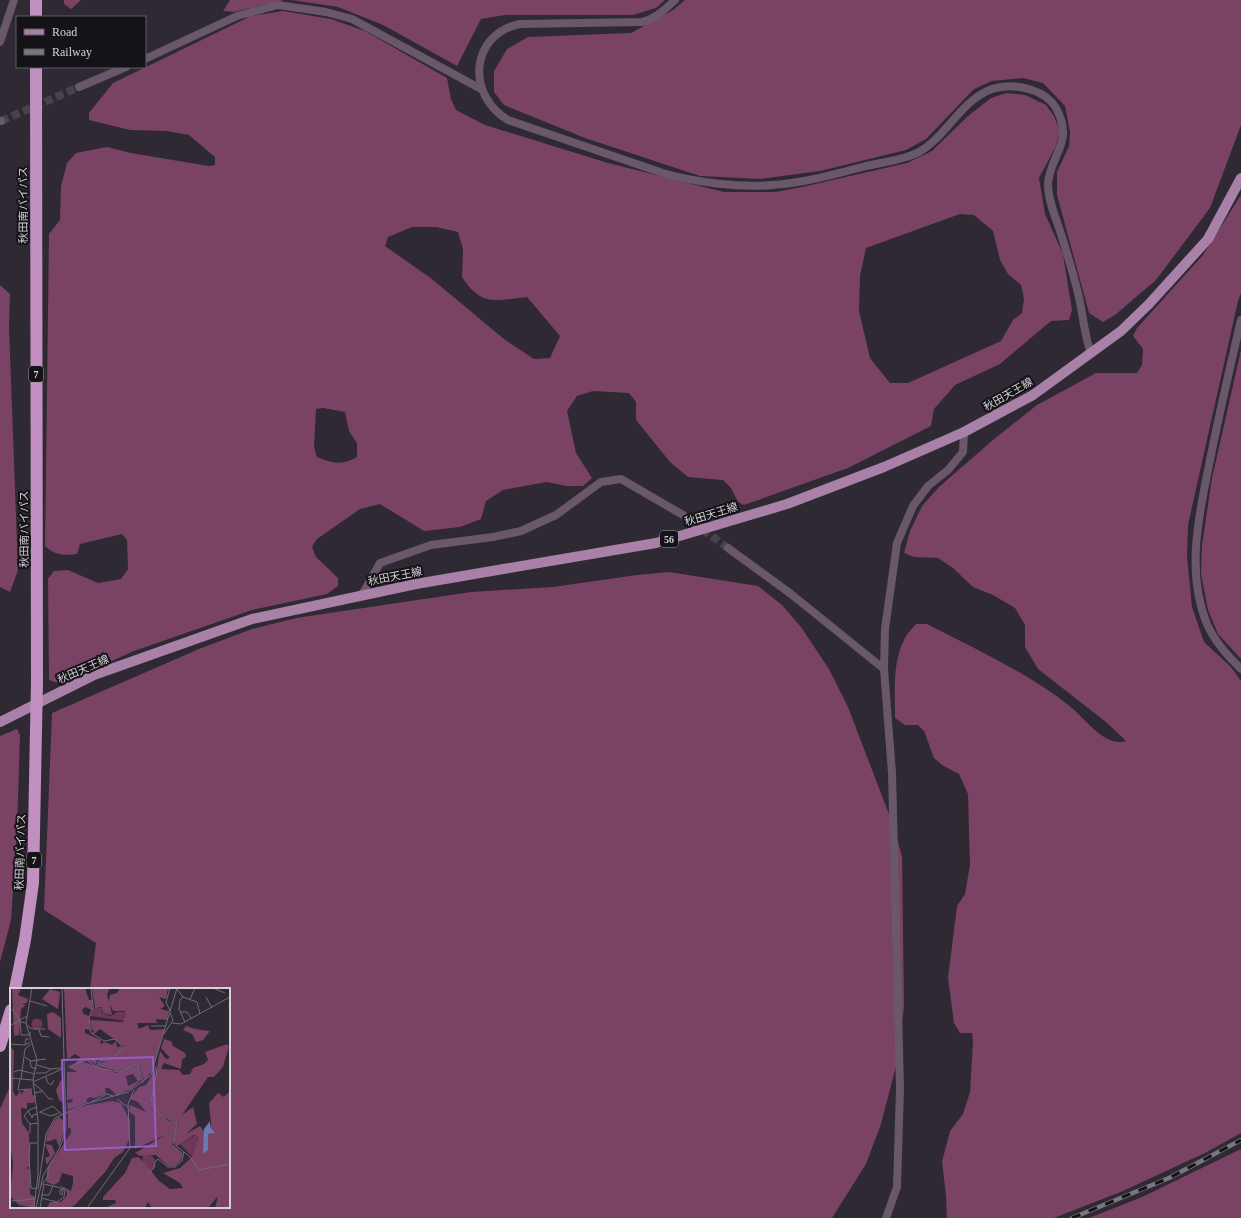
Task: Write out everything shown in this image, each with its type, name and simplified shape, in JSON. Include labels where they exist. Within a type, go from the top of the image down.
[{"type":"highway","points":[[36,0],[36,16]]},
{"type":"highway","name":"秋田南バイパス","points":[[15,988],[25,940],[33,883],[37,682],[36,68]]},
{"type":"highway","points":[[0,1046],[10,1013]]},
{"type":"main road","name":"秋田天王線","points":[[0,722],[94,674],[252,619],[362,595],[656,543],[787,504],[884,467],[964,432],[1033,395],[1121,331],[1149,304],[1208,238],[1241,178]]},
{"type":"street","points":[[0,42],[14,0]]},
{"type":"street","points":[[675,0],[658,15],[650,20],[642,22],[520,24],[506,28],[497,34],[484,51],[480,66],[481,89],[491,106],[508,120],[663,173],[682,178],[716,183],[771,185],[825,176],[919,152],[936,138],[959,113],[982,95],[992,90],[1010,86],[1029,88],[1045,97],[1057,110],[1064,128],[1061,148],[1051,167],[1048,185],[1052,209],[1061,233],[1078,295],[1085,337],[1091,354]]},
{"type":"street","points":[[146,59],[237,16],[278,5],[326,12],[352,19],[481,89]]},
{"type":"street","points":[[79,87],[124,68]]},
{"type":"street","points":[[1241,320],[1200,509],[1195,563],[1198,592],[1206,622],[1215,641],[1241,669]]},
{"type":"street","points":[[886,1218],[897,1187],[900,1088],[892,773],[884,669],[885,629],[897,543],[913,506],[928,486],[948,470],[963,452],[964,432]]},
{"type":"street","points":[[362,595],[380,562],[431,545],[493,537],[521,531],[556,515],[601,482],[620,479],[683,515]]},
{"type":"street","points":[[728,548],[790,594],[884,669]]},
{"type":"shaded area","points":[[64,0],[81,0],[71,9],[64,4]]},
{"type":"shaded area","points":[[230,0],[284,0],[234,12],[223,11]]},
{"type":"shaded area","points":[[291,0],[665,0],[656,8],[633,15],[505,15],[481,19],[457,66],[383,25],[338,7]]},
{"type":"shaded area","points":[[685,0],[1241,0],[1241,125],[1210,208],[1156,280],[1115,315],[1103,322],[1089,313],[1057,195],[1057,172],[1069,146],[1070,132],[1065,106],[1043,83],[1023,78],[992,81],[974,89],[926,139],[906,150],[820,171],[761,179],[700,176],[585,138],[504,105],[494,92],[494,71],[507,49],[528,37],[631,33],[673,10]]},
{"type":"shaded area","points":[[283,11],[331,19],[365,31],[447,78],[451,99],[456,110],[485,125],[608,163],[724,192],[775,192],[907,163],[932,151],[968,116],[991,98],[1006,93],[1025,95],[1046,105],[1054,116],[1060,131],[1056,146],[1039,178],[1045,214],[1063,254],[1072,310],[1069,320],[1051,321],[1000,364],[955,385],[934,409],[931,426],[848,468],[744,505],[738,502],[731,488],[723,480],[688,477],[670,462],[636,420],[636,402],[629,393],[593,391],[577,396],[567,411],[576,453],[592,478],[583,486],[566,486],[547,482],[503,490],[486,501],[481,519],[460,527],[424,531],[380,504],[360,509],[317,539],[312,547],[316,557],[338,578],[338,586],[327,594],[252,610],[134,651],[60,684],[49,680],[48,579],[54,571],[68,570],[98,583],[121,579],[128,569],[127,540],[122,534],[80,544],[77,554],[60,554],[45,546],[49,234],[60,220],[61,186],[67,163],[76,153],[107,147],[131,153],[209,166],[215,165],[215,157],[189,135],[167,131],[130,130],[89,120],[89,113],[113,83],[251,16]],"holes":[[[960,214],[974,215],[993,231],[1000,260],[1008,274],[1021,285],[1024,299],[1022,313],[1013,320],[1001,341],[908,383],[890,383],[870,358],[859,311],[860,276],[866,248]],[[412,227],[436,227],[458,232],[463,249],[462,277],[477,294],[488,299],[495,300],[527,297],[560,336],[550,358],[534,359],[504,339],[432,279],[385,246],[388,237]],[[323,408],[345,412],[349,431],[357,443],[357,457],[342,463],[327,461],[317,457],[314,447],[316,409]]]},
{"type":"shaded area","points":[[1241,195],[1241,293],[1188,525],[1187,556],[1192,607],[1204,642],[1231,667],[1241,681],[1241,1133],[1207,1152],[1123,1191],[1054,1218],[947,1218],[942,1162],[950,1131],[963,1114],[970,1092],[973,1041],[972,1033],[960,1033],[954,1023],[948,978],[957,906],[965,894],[970,865],[968,794],[959,774],[942,765],[934,758],[924,731],[918,725],[905,725],[895,718],[895,677],[901,647],[906,636],[916,624],[927,624],[1002,663],[1038,684],[1072,708],[1104,737],[1118,742],[1126,741],[1106,722],[1038,669],[1025,647],[1025,625],[1015,608],[993,595],[973,587],[953,568],[938,558],[914,557],[904,553],[910,531],[922,506],[939,487],[993,440],[1037,405],[1096,373],[1137,373],[1142,365],[1143,349],[1133,336],[1137,328],[1203,255]]},
{"type":"shaded area","points":[[0,285],[10,294],[9,327],[18,570],[10,592],[0,587]]},
{"type":"shaded area","points":[[1241,350],[1241,659],[1218,634],[1208,610],[1201,574],[1202,545],[1212,478]]},
{"type":"shaded area","points":[[669,572],[758,586],[782,605],[801,627],[829,669],[848,707],[892,822],[902,856],[904,1007],[896,1066],[881,1124],[866,1164],[832,1218],[0,1218],[0,1109],[10,1086],[10,1208],[230,1208],[230,988],[90,988],[96,943],[44,910],[52,713],[199,649],[252,629],[296,618],[471,592],[553,587]]},
{"type":"shaded area","points":[[17,729],[20,735],[17,830],[11,920],[0,962],[0,736]]},
{"type":"shaded area","points":[[1241,1149],[1241,1218],[1089,1218],[1142,1197]]},
{"type":"tunnel","points":[[1,121],[79,87]]},
{"type":"tunnel","points":[[683,515],[728,548]]},
{"type":"railway","points":[[1072,1218],[1169,1178],[1241,1140]]}]
